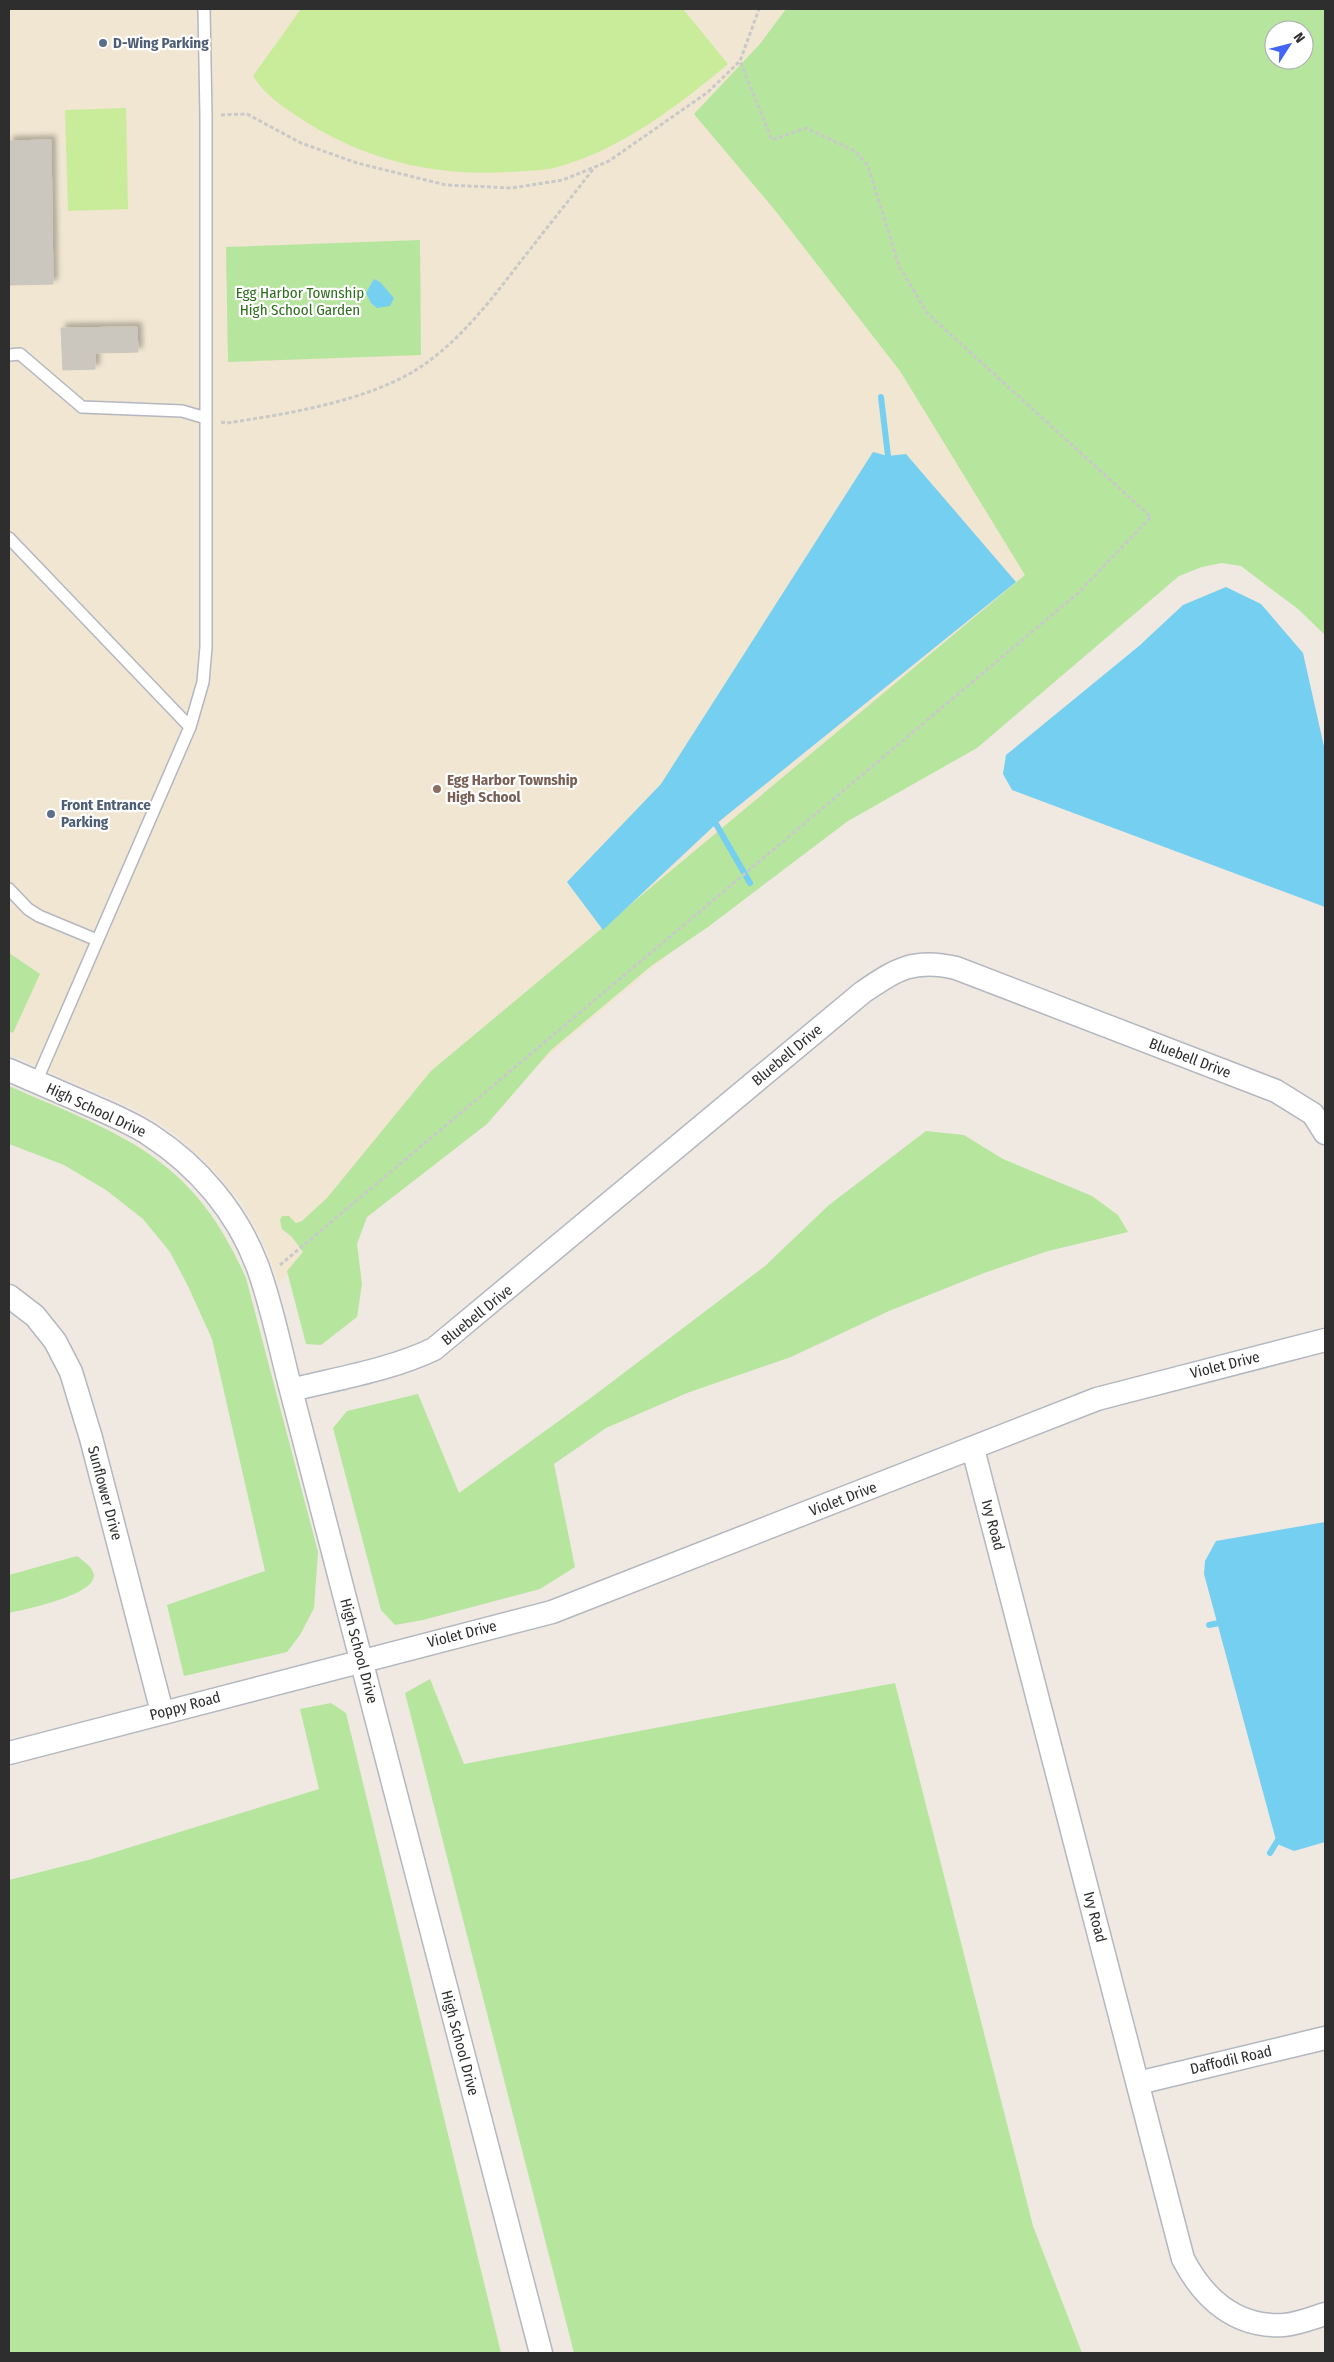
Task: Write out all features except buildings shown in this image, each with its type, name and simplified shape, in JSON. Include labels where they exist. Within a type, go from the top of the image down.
[{"type":"street","name":"Bluebell Drive","points":[[291,1390],[387,1366],[434,1349],[863,992],[893,971],[903,968],[932,964],[956,968],[1276,1091],[1313,1114],[1325,1133]]},
{"type":"street","name":"High School Drive","points":[[9,1070],[149,1134],[181,1158],[217,1196],[239,1228],[257,1264],[541,2353]]},
{"type":"street","name":"Sunflower Drive","points":[[9,1296],[35,1316],[55,1341],[71,1372],[91,1438],[162,1712]]},
{"type":"street","name":"Violet Drive","points":[[362,1661],[552,1612],[1097,1399],[1325,1340]]},
{"type":"street","name":"Ivy Road","points":[[973,1449],[1183,2259],[1191,2274],[1214,2302],[1231,2314],[1250,2322],[1286,2324],[1325,2314]]},
{"type":"street","name":"Poppy Road","points":[[9,1753],[362,1661]]},
{"type":"street","name":"Daffodil Road","points":[[1138,2083],[1325,2038]]},
{"type":"lane","points":[[36,1082],[190,727],[203,682],[206,647],[206,116],[204,9]]},
{"type":"lane","points":[[9,355],[20,354],[82,407],[182,411],[206,418]]},
{"type":"lane","points":[[9,538],[190,727]]},
{"type":"lane","points":[[9,889],[28,909],[39,916],[98,940]]},
{"type":"path","points":[[206,116],[247,114],[301,143],[357,163],[446,185],[512,188],[563,180],[609,161],[708,92],[740,61],[759,9]]},
{"type":"path","points":[[280,1265],[1078,593],[1151,517],[927,314],[899,266],[868,166],[855,151],[806,128],[772,140],[740,61]]},
{"type":"path","points":[[206,418],[227,423],[275,416],[343,400],[388,384],[418,369],[461,335],[512,274],[595,167]]},
{"type":"shaded area","name":"Egg Harbor Township High School","points":[[9,9],[920,9],[1179,524],[279,1283],[263,1241],[241,1202],[212,1168],[183,1141],[167,1128],[135,1109],[9,1054]]},
{"type":"green space","points":[[301,9],[683,9],[728,64],[670,110],[628,137],[584,158],[561,166],[542,170],[480,173],[425,168],[398,162],[346,144],[291,112],[262,88],[253,76]]},
{"type":"green space","points":[[786,9],[1325,9],[1325,635],[1298,609],[1241,566],[1222,563],[1202,567],[1179,576],[977,748],[848,821],[708,927],[651,966],[551,1050],[487,1124],[367,1217],[357,1244],[362,1284],[357,1317],[321,1345],[306,1344],[287,1271],[303,1252],[292,1237],[282,1229],[280,1220],[282,1216],[289,1216],[296,1223],[302,1221],[327,1198],[431,1071],[1025,575],[900,371],[774,209],[694,114],[760,44]]},
{"type":"green space","points":[[126,108],[128,209],[68,211],[65,110]]},
{"type":"green space","name":"Egg Harbor Township High School Garden","points":[[420,240],[421,355],[228,362],[226,247]]},
{"type":"green space","points":[[9,953],[40,974],[13,1033],[9,1031]]},
{"type":"green space","points":[[9,1086],[120,1136],[150,1155],[177,1176],[202,1203],[225,1236],[246,1278],[318,1552],[314,1608],[300,1635],[287,1652],[184,1676],[167,1605],[265,1571],[212,1339],[170,1252],[143,1219],[106,1190],[64,1165],[9,1144]]},
{"type":"green space","points":[[926,1131],[964,1135],[1003,1159],[1092,1196],[1118,1215],[1128,1232],[1048,1251],[984,1273],[889,1311],[791,1357],[687,1393],[606,1428],[554,1464],[575,1567],[540,1589],[423,1620],[395,1625],[381,1610],[333,1428],[347,1411],[418,1394],[459,1493],[592,1397],[765,1266],[829,1205]]},
{"type":"green space","points":[[77,1556],[93,1572],[93,1580],[86,1587],[60,1600],[9,1613],[9,1575]]},
{"type":"green space","points":[[430,1679],[464,1764],[895,1683],[1033,2226],[1082,2353],[574,2353],[405,1693]]},
{"type":"green space","points":[[331,1703],[346,1713],[501,2353],[9,2353],[9,1880],[92,1859],[319,1789],[300,1709]]},
{"type":"water","points":[[374,279],[380,282],[394,298],[390,306],[377,308],[371,303],[366,293]]},
{"type":"water","points":[[873,452],[888,456],[906,454],[1016,582],[716,824],[603,930],[567,882],[661,784]]},
{"type":"water","points":[[1226,587],[1261,604],[1303,653],[1325,751],[1325,907],[1012,790],[1003,774],[1006,755],[1139,646],[1183,605]]},
{"type":"water","points":[[1325,1522],[1325,1842],[1294,1851],[1277,1844],[1204,1574],[1205,1561],[1216,1541]]},
{"type":"waterway","points":[[881,397],[888,456],[887,463]]},
{"type":"waterway","points":[[712,817],[750,883]]},
{"type":"waterway","points":[[1209,1625],[1224,1622]]},
{"type":"waterway","points":[[1270,1853],[1281,1835]]},
{"type":"place","name":"D-Wing Parking","points":[[103,43]]},
{"type":"place","name":"Egg Harbor Township High School","points":[[437,789]]},
{"type":"place","name":"Front Entrance Parking","points":[[51,814]]}]
